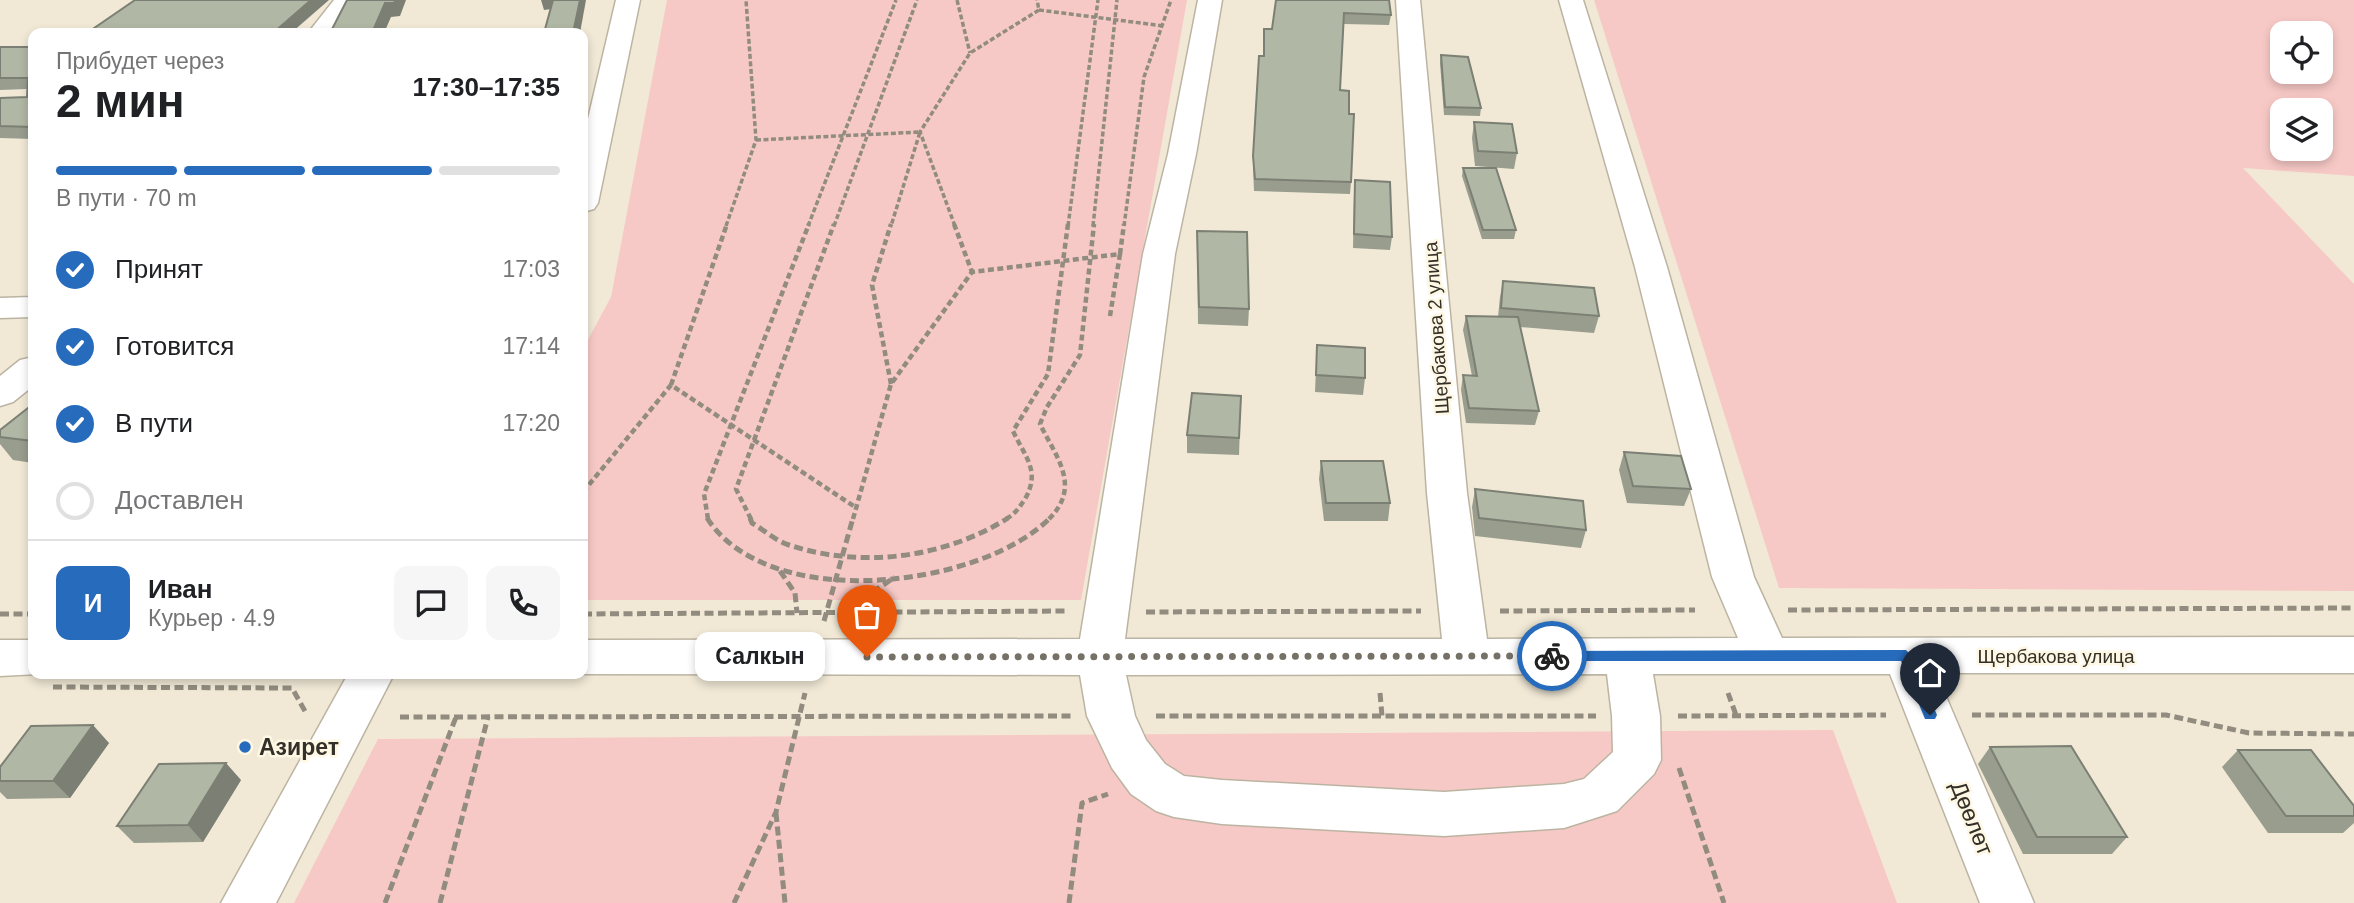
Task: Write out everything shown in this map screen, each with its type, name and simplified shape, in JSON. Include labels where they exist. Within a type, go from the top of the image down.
[{"type":"street","points":[[324,28],[347,0]]},
{"type":"street","points":[[588,180],[628,0]]},
{"type":"street","points":[[1210,0],[1182,154],[1159,254],[1100,657],[1111,716],[1129,754],[1148,779],[1174,796],[1222,802],[1444,814],[1564,806],[1599,796],[1637,760],[1636,716],[1627,656]]},
{"type":"street","name":"Щербакова 2 улица","points":[[1408,0],[1422,123],[1451,532],[1467,656]]},
{"type":"street","points":[[1571,0],[1651,267],[1733,577],[1768,656]]},
{"type":"street","points":[[0,308],[28,307]]},
{"type":"street","points":[[0,394],[28,372]]},
{"type":"street","name":"Щербакова улица","points":[[588,658],[2354,655]]},
{"type":"street","name":"Дөөлөт","points":[[1906,656],[2007,903]]},
{"type":"street","points":[[0,658],[28,668]]},
{"type":"street","points":[[248,903],[367,679]]},
{"type":"path","points":[[588,486],[671,385],[756,140],[746,0]]},
{"type":"path","points":[[896,0],[704,494],[706,516],[724,536],[744,551],[780,570],[835,581],[896,576],[989,557],[1043,529],[1058,510],[1066,489],[1065,471],[1040,424],[1047,407],[1080,355],[1117,0]]},
{"type":"path","points":[[917,0],[736,489],[739,507],[753,524],[788,546],[842,559],[907,554],[969,541],[1014,518],[1027,503],[1033,485],[1033,471],[1013,431],[1048,374],[1098,0]]},
{"type":"path","points":[[957,0],[970,53]]},
{"type":"path","points":[[1037,0],[1039,10]]},
{"type":"path","points":[[1109,323],[1144,77],[1171,0]]},
{"type":"path","points":[[891,384],[872,285],[920,132],[970,53],[1039,10],[1164,26]]},
{"type":"path","points":[[756,140],[920,132]]},
{"type":"path","points":[[920,132],[972,272]]},
{"type":"path","points":[[821,632],[891,384],[972,272],[1120,254]]},
{"type":"path","points":[[671,385],[856,507]]},
{"type":"path","points":[[780,570],[795,593],[797,613]]},
{"type":"path","points":[[853,612],[867,596],[896,576]]},
{"type":"path","points":[[1064,611],[1066,598]]},
{"type":"path","points":[[1776,610],[2354,608]]},
{"type":"path","points":[[1145,612],[1695,610]]},
{"type":"path","points":[[588,614],[1074,611]]},
{"type":"path","points":[[0,614],[28,614]]},
{"type":"path","points":[[149,679],[292,688],[309,718]]},
{"type":"path","points":[[1723,681],[1736,715]]},
{"type":"path","points":[[1380,689],[1382,716]]},
{"type":"path","points":[[734,903],[775,812],[806,691]]},
{"type":"path","points":[[400,717],[2166,715],[2249,733],[2354,734]]},
{"type":"path","points":[[385,903],[456,717]]},
{"type":"path","points":[[440,903],[488,717]]},
{"type":"path","points":[[1677,762],[1724,903]]},
{"type":"path","points":[[1069,903],[1082,803],[1148,779]]},
{"type":"path","points":[[775,812],[785,903]]},
{"type":"shaded area","points":[[667,0],[1187,0],[1081,600],[588,600],[588,340],[611,297]]},
{"type":"shaded area","points":[[1594,0],[2354,0],[2354,176],[2243,168],[2354,284],[2354,591],[1779,588]]},
{"type":"shaded area","points":[[1833,730],[1897,903],[294,903],[378,739]]},
{"type":"building","points":[[135,0],[311,0],[279,28],[94,28]]},
{"type":"building","points":[[347,0],[395,0],[394,3],[385,3],[374,28],[333,28]]},
{"type":"building","points":[[553,0],[580,0],[574,28],[545,28]]},
{"type":"building","points":[[1276,0],[1389,0],[1391,15],[1344,13],[1340,90],[1349,91],[1349,114],[1354,114],[1351,182],[1255,179],[1253,156],[1259,56],[1264,56],[1264,29],[1272,29]]},
{"type":"building","points":[[0,47],[28,47],[28,78],[0,78]]},
{"type":"building","points":[[1441,55],[1468,57],[1481,108],[1445,107]]},
{"type":"building","points":[[28,78],[28,127],[0,126],[0,98],[27,97]]},
{"type":"building","points":[[1474,122],[1512,124],[1517,153],[1478,151]]},
{"type":"building","points":[[1463,168],[1496,168],[1516,230],[1483,230]]},
{"type":"building","points":[[1355,180],[1390,182],[1392,237],[1354,234]]},
{"type":"building","points":[[1197,231],[1247,232],[1249,309],[1199,307]]},
{"type":"building","points":[[1503,281],[1594,288],[1599,316],[1501,308]]},
{"type":"building","points":[[1466,316],[1518,317],[1539,411],[1469,408],[1463,375],[1477,376]]},
{"type":"building","points":[[1317,345],[1365,348],[1365,378],[1316,375]]},
{"type":"building","points":[[1192,393],[1241,396],[1239,438],[1187,435]]},
{"type":"building","points":[[28,408],[28,440],[0,437],[0,430]]},
{"type":"building","points":[[1624,452],[1681,456],[1691,489],[1633,486]]},
{"type":"building","points":[[1321,461],[1383,461],[1390,503],[1326,503]]},
{"type":"building","points":[[1475,489],[1583,501],[1586,530],[1479,518]]},
{"type":"building","points":[[93,725],[53,781],[0,781],[0,767],[31,726]]},
{"type":"building","points":[[2071,746],[2127,837],[2037,837],[1990,747]]},
{"type":"building","points":[[2238,750],[2311,750],[2354,806],[2354,816],[2286,816]]},
{"type":"building","points":[[226,763],[188,825],[117,826],[159,764]]},
{"type":"way so far","points":[[867,657],[1552,656]]},
{"type":"place","name":"Салкын","points":[[867,657]]},
{"type":"place","name":"Азирет","points":[[245,747]]},
{"type":"route","points":[[1552,656],[1906,656],[1930,715]]}]
